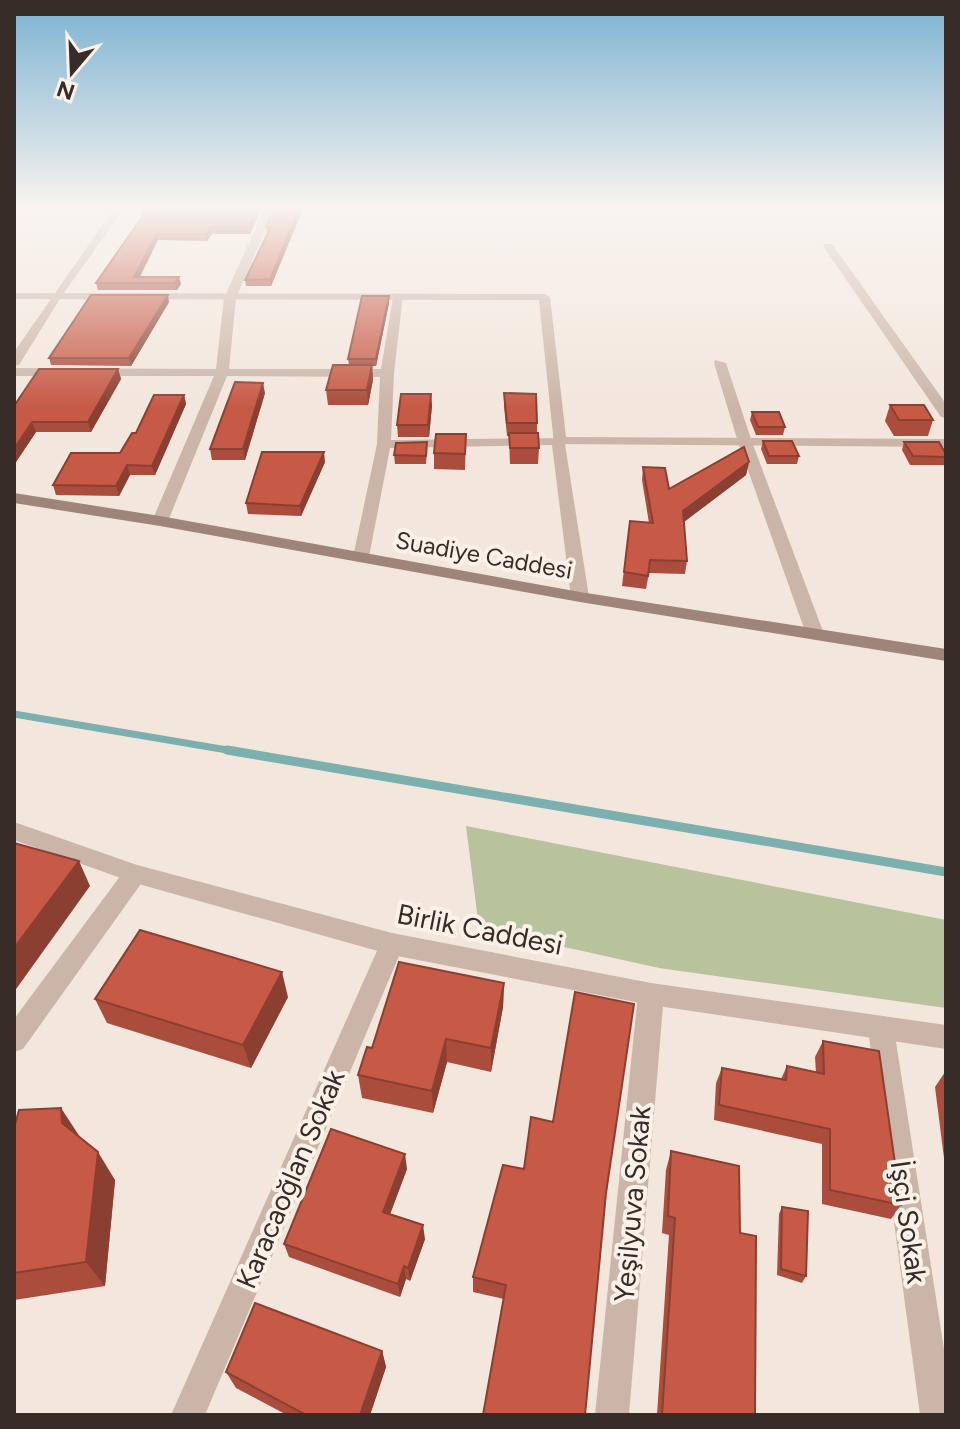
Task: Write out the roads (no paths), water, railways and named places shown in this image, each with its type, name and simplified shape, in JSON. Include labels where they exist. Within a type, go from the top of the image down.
[{"type":"main road","name":"Suadiye Caddesi","points":[[14,498],[160,521],[580,597],[946,655]]},
{"type":"street","points":[[14,362],[72,274]]},
{"type":"street","points":[[160,521],[222,373],[230,298],[241,274]]},
{"type":"street","points":[[847,274],[946,414]]},
{"type":"street","points":[[14,296],[544,297],[580,597]]},
{"type":"street","points":[[361,557],[384,444],[387,373],[399,297]]},
{"type":"street","points":[[720,363],[745,442],[815,634]]},
{"type":"street","points":[[14,372],[387,373]]},
{"type":"street","points":[[384,444],[559,441],[946,443]]},
{"type":"street","name":"Birlik Caddesi","points":[[14,831],[135,874],[392,944],[651,994],[946,1037]]},
{"type":"street","points":[[14,1040],[135,874]]},
{"type":"street","name":"Karacaoğlan Sokak","points":[[188,1415],[392,944]]},
{"type":"street","name":"Yeşilyuva Sokak","points":[[612,1415],[651,994]]},
{"type":"street","name":"İşçi Sokak","points":[[881,1029],[937,1415]]},
{"type":"waterway","points":[[14,714],[239,752]]},
{"type":"waterway","points":[[227,750],[946,872]]}]
